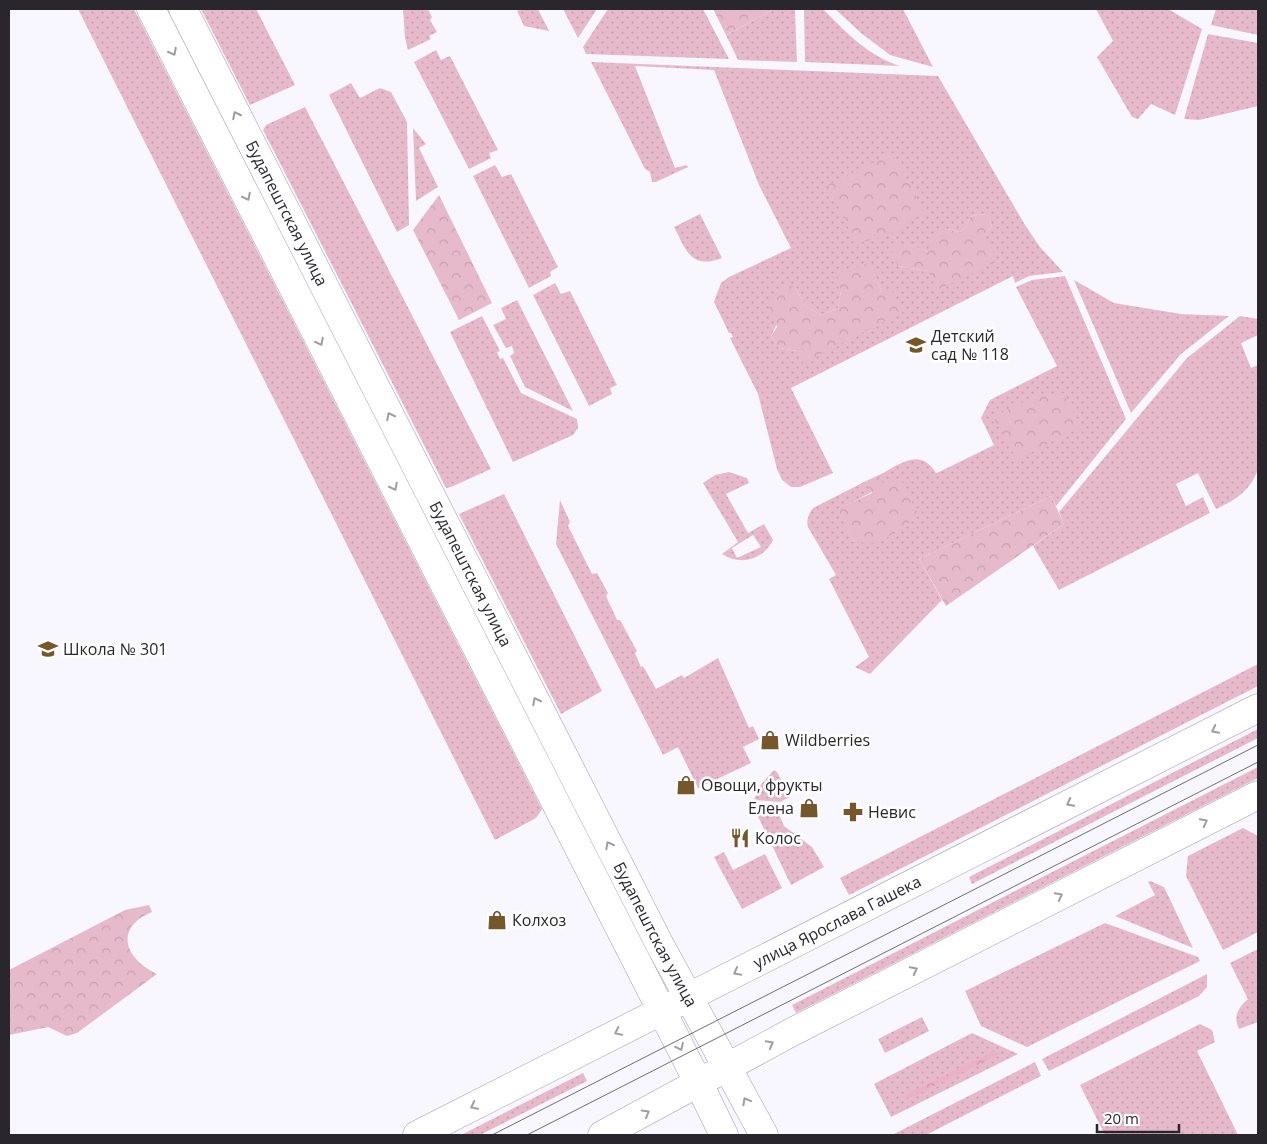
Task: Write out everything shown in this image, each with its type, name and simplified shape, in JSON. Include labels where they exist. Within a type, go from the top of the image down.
[{"type":"street","name":"Будапештская улица","points":[[151,9],[724,1135]]},
{"type":"street","name":"Будапештская улица","points":[[183,9],[688,997],[764,1135]]},
{"type":"street","name":"улица Ярослава Гашека","points":[[417,1135],[1258,708]]},
{"type":"street","points":[[602,1135],[698,1082],[1258,795]]},
{"type":"green space","points":[[78,9],[134,9],[542,809],[536,818],[495,840]]},
{"type":"green space","points":[[201,9],[256,9],[295,85],[250,105]]},
{"type":"green space","points":[[403,9],[428,9],[432,17],[430,20],[437,32],[429,36],[431,39],[408,50],[405,38]]},
{"type":"green space","points":[[521,9],[538,9],[549,31],[524,26],[517,11]]},
{"type":"green space","points":[[563,9],[597,9],[578,38]]},
{"type":"green space","points":[[608,9],[703,9],[729,59],[586,54],[583,47]]},
{"type":"green space","points":[[713,9],[774,9],[726,35]]},
{"type":"green space","points":[[774,9],[795,9],[797,62],[738,60],[726,35]]},
{"type":"green space","points":[[804,9],[823,9],[849,35],[868,50],[888,62],[900,66],[805,62]]},
{"type":"green space","points":[[835,9],[903,9],[933,67],[890,55],[861,33]]},
{"type":"green space","points":[[1096,9],[1168,9],[1202,29],[1175,115],[1151,104],[1138,119],[1132,117],[1097,57],[1113,41]]},
{"type":"green space","points":[[1216,9],[1258,9],[1258,35],[1211,25]]},
{"type":"green space","points":[[1208,34],[1258,43],[1258,106],[1199,120],[1184,119]]},
{"type":"green space","points":[[436,50],[441,60],[450,56],[498,150],[489,153],[491,158],[469,169],[414,62]]},
{"type":"green space","points":[[591,62],[938,76],[1025,225],[1040,247],[1063,272],[1029,276],[1015,283],[1013,276],[791,388],[833,473],[800,487],[791,487],[782,480],[777,469],[758,394],[730,338],[733,337],[729,333],[714,302],[721,283],[729,277],[791,248],[759,185],[714,70],[635,66],[675,168],[686,165],[688,167],[656,182],[652,182],[650,172],[645,169]],"holes":[[[978,214],[987,215],[992,226],[985,235],[928,271],[898,266],[906,243],[928,252],[946,229],[960,232],[966,227],[970,217]],[[869,264],[882,292],[797,351],[780,348],[771,336],[795,286],[804,305],[821,315],[838,308],[841,291]]]},
{"type":"green space","points":[[351,83],[360,98],[380,88],[391,92],[407,122],[409,225],[397,232],[329,95]]},
{"type":"green space","points":[[305,107],[491,469],[451,487],[446,488],[263,130],[266,125]]},
{"type":"green space","points":[[413,128],[426,144],[419,148],[438,187],[416,201]]},
{"type":"green space","points":[[893,153],[925,213],[889,235],[856,244],[828,185]]},
{"type":"green space","points":[[495,165],[502,177],[511,174],[558,267],[550,272],[551,276],[529,288],[473,176]]},
{"type":"green space","points":[[439,195],[492,303],[459,320],[413,230]]},
{"type":"green space","points":[[700,214],[722,258],[712,261],[696,260],[686,250],[674,227]]},
{"type":"green space","points":[[978,214],[987,215],[992,226],[985,235],[997,261],[938,290],[928,271],[898,266],[891,255],[895,245],[907,243],[928,252],[931,235],[946,229],[960,232],[966,227],[970,217]]},
{"type":"green space","points":[[869,263],[882,292],[893,292],[903,312],[803,363],[797,351],[780,348],[771,336],[777,327],[767,300],[784,286],[795,286],[804,305],[821,315],[838,308],[841,291],[837,274]]},
{"type":"green space","points":[[1065,276],[1126,419],[1056,506],[1051,496],[919,559],[942,600],[870,674],[855,667],[869,657],[829,579],[836,575],[808,527],[810,512],[813,508],[866,481],[872,492],[839,509],[854,542],[882,483],[879,475],[902,463],[916,459],[930,465],[936,473],[994,445],[981,418],[990,400],[1057,366],[1016,287],[1032,280]]},
{"type":"green space","points":[[1074,280],[1114,303],[1181,314],[1229,316],[1181,354],[1131,413]]},
{"type":"green space","points":[[555,283],[561,294],[570,291],[617,385],[610,388],[612,394],[589,406],[533,295]]},
{"type":"green space","points":[[517,300],[573,411],[525,387],[510,356],[514,353],[512,346],[506,348],[493,325],[506,319],[501,308]]},
{"type":"green space","points":[[482,316],[500,351],[497,352],[500,359],[503,358],[521,393],[577,419],[578,428],[573,435],[513,462],[450,332]]},
{"type":"green space","points":[[1240,316],[1258,319],[1258,335],[1241,343],[1251,368],[1258,365],[1258,469],[1251,483],[1236,498],[1216,509],[1198,473],[1176,484],[1186,506],[1203,497],[1210,513],[1059,590],[1033,546],[1064,524],[1059,512],[1187,358]]},
{"type":"green space","points":[[1063,393],[1081,427],[1017,460],[993,417],[1035,396]]},
{"type":"green space","points":[[729,472],[747,478],[749,483],[726,494],[748,533],[764,524],[773,540],[769,547],[751,559],[737,560],[722,554],[738,542],[703,483],[715,475]],"holes":[[[753,535],[761,547],[737,558],[732,548]]]},
{"type":"green space","points":[[879,475],[883,483],[900,478],[919,516],[879,543],[854,542],[838,509],[872,493],[866,481]]},
{"type":"green space","points":[[504,494],[602,691],[561,714],[459,514]]},
{"type":"green space","points":[[1051,496],[1064,524],[946,606],[919,559]]},
{"type":"green space","points":[[560,500],[570,522],[568,526],[592,574],[597,573],[608,593],[606,596],[617,620],[620,620],[637,651],[635,653],[641,667],[643,666],[656,689],[682,675],[684,678],[718,658],[749,728],[753,726],[759,739],[743,747],[751,763],[698,788],[678,747],[663,755],[556,544]]},
{"type":"green space","points":[[1258,664],[1258,686],[849,895],[840,878]]},
{"type":"green space","points":[[1258,729],[1258,738],[972,884],[969,877]]},
{"type":"green space","points":[[1258,767],[1258,778],[796,1013],[792,1005]]},
{"type":"green space","points":[[774,770],[777,772],[790,797],[780,802],[754,800],[759,787]]},
{"type":"green space","points":[[753,806],[776,808],[784,826],[812,847],[824,867],[791,885]]},
{"type":"green space","points":[[1243,828],[1258,836],[1258,932],[1223,950],[1186,876],[1188,856]]},
{"type":"green space","points":[[724,852],[733,870],[765,854],[782,888],[742,909],[714,857]]},
{"type":"green space","points":[[1150,881],[1164,887],[1193,948],[1115,916],[1155,895],[1148,882]]},
{"type":"green space","points":[[149,905],[152,912],[132,926],[128,935],[128,943],[131,952],[137,960],[157,974],[77,1033],[67,1036],[48,1027],[9,1035],[9,970],[125,910]]},
{"type":"green space","points":[[1105,923],[1198,957],[1200,961],[1027,1047],[981,1026],[965,991]]},
{"type":"green space","points":[[1258,949],[1258,1022],[1239,1029],[1236,1020],[1237,1012],[1248,999],[1230,963]]},
{"type":"green space","points":[[1207,974],[1207,987],[1199,996],[1049,1071],[1042,1059]]},
{"type":"green space","points":[[922,1017],[929,1031],[885,1053],[878,1039]]},
{"type":"green space","points":[[1200,1024],[1212,1030],[1215,1042],[1197,1051],[1238,1135],[1105,1135],[1080,1085]]},
{"type":"green space","points":[[972,1033],[1018,1054],[891,1117],[874,1084]]},
{"type":"green space","points":[[995,1051],[998,1055],[910,1098],[906,1097],[907,1094]]},
{"type":"green space","points":[[1035,1062],[1041,1076],[926,1135],[892,1135]]},
{"type":"green space","points":[[583,1073],[587,1081],[480,1135],[461,1135]]},
{"type":"tram line","points":[[492,1135],[1258,745]]},
{"type":"tram line","points":[[527,1135],[1258,762]]},
{"type":"place","name":"Детский сад № 118","points":[[916,345]]},
{"type":"place","name":"Школа № 301","points":[[48,649]]},
{"type":"place","name":"Wildberries","points":[[770,740]]},
{"type":"place","name":"Овощи, фрукты","points":[[686,785]]},
{"type":"place","name":"Елена","points":[[809,808]]},
{"type":"place","name":"Невис","points":[[853,812]]},
{"type":"place","name":"Колос","points":[[740,838]]},
{"type":"place","name":"Колхоз","points":[[497,920]]}]
